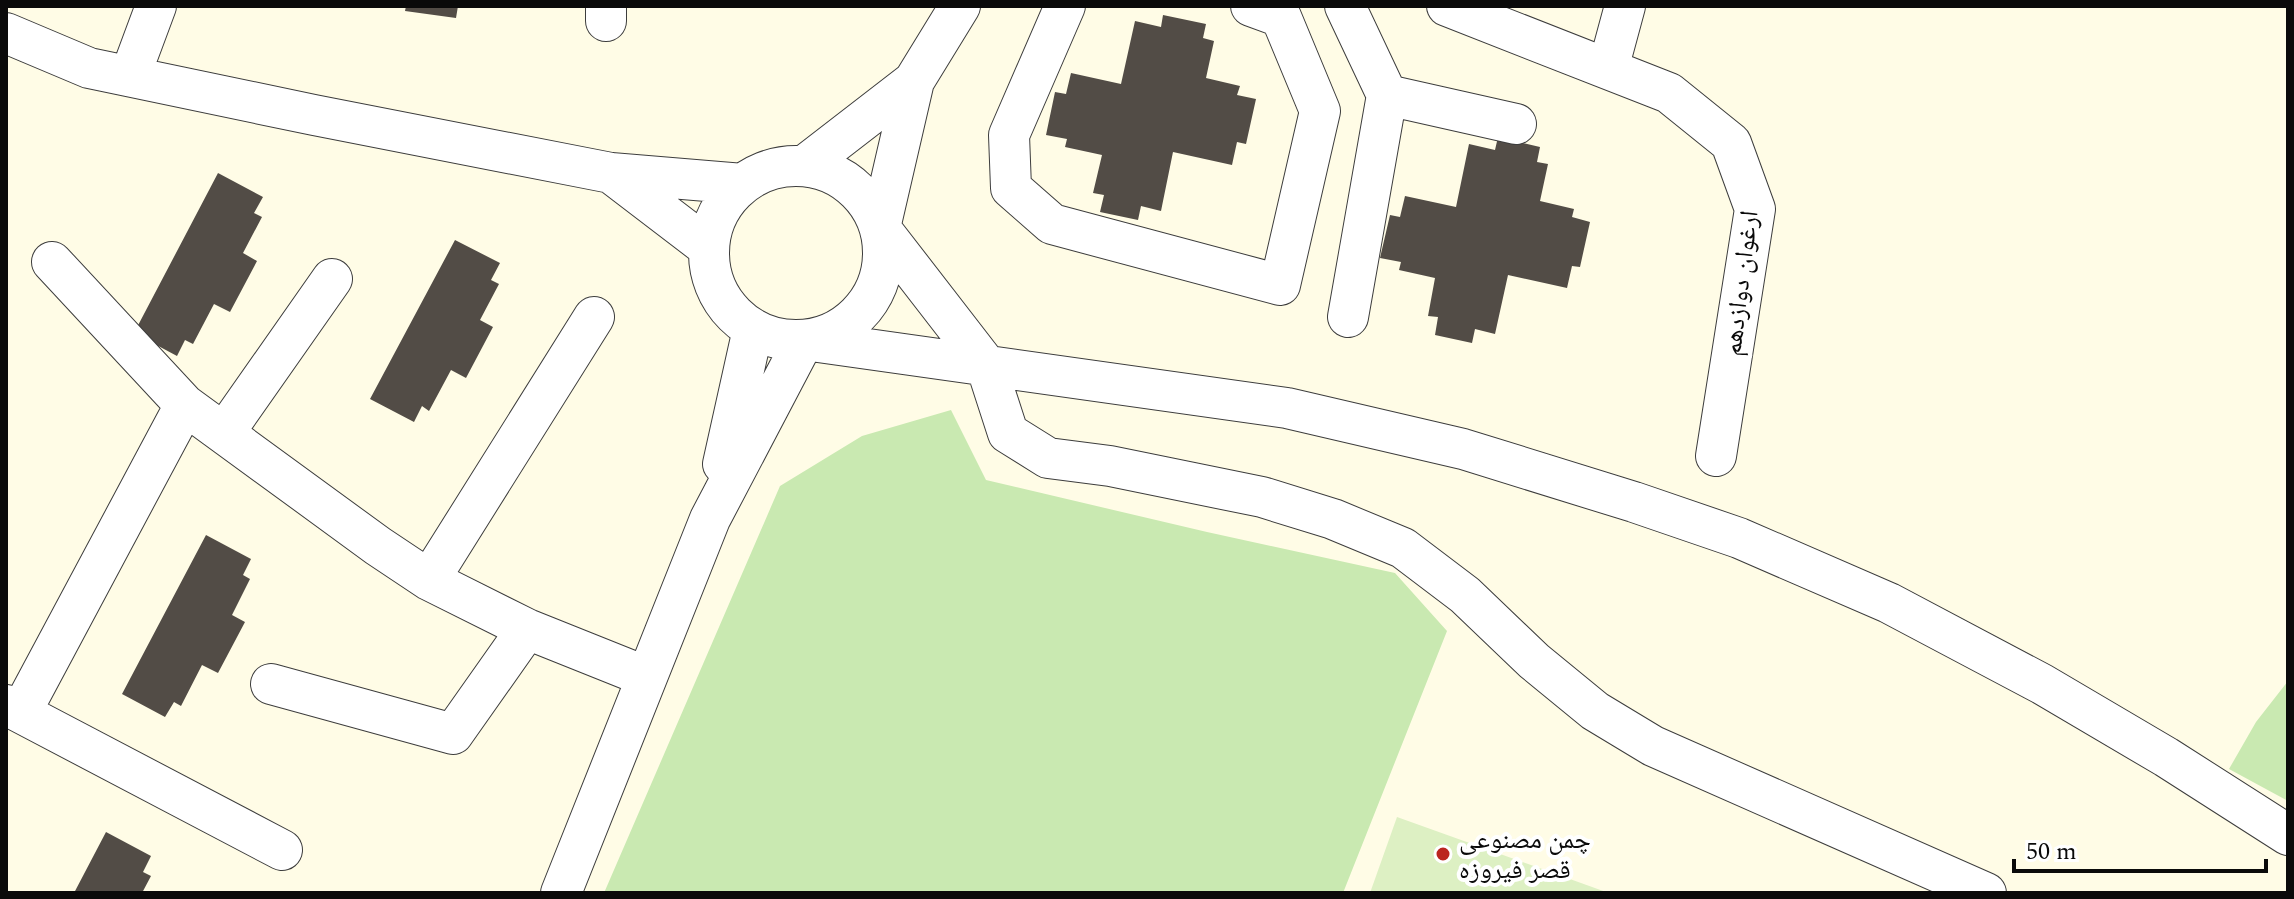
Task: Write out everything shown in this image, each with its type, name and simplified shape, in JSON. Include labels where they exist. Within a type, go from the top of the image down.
[{"type":"street","points":[[130,76],[156,6]]},
{"type":"street","points":[[561,893],[710,519],[804,340],[829,334],[851,321],[869,302],[880,279],[884,253],[880,228],[914,81],[960,6]]},
{"type":"street","points":[[1065,6],[1009,135],[1011,188],[1052,224],[1280,285],[1320,111],[1281,17],[1251,6]]},
{"type":"street","points":[[1345,6],[1387,95],[1348,317]]},
{"type":"street","name":"ارغوان دوازدهم","points":[[1447,6],[1669,93],[1731,143],[1755,209],[1716,456]]},
{"type":"street","points":[[1608,69],[1625,6]]},
{"type":"street","points":[[6,33],[89,68],[611,173],[743,184]]},
{"type":"street","points":[[804,166],[914,81]]},
{"type":"street","points":[[1387,95],[1516,124]]},
{"type":"street","points":[[1986,893],[1653,746],[1595,711],[1534,661],[1465,595],[1403,548],[1333,519],[1262,497],[1110,466],[1048,458],[1008,433],[986,365],[880,228],[869,204],[852,185],[830,171],[804,166],[772,169],[743,184],[726,202],[714,224],[709,248],[711,273],[720,295],[734,315],[753,329],[778,339],[804,340],[986,365],[1287,408],[1463,449],[1634,502],[1739,538],[1889,603],[2042,684],[2166,757],[2288,835]]},
{"type":"street","points":[[611,173],[709,248]]},
{"type":"street","points":[[52,262],[185,405],[429,580],[527,629],[647,677]]},
{"type":"street","points":[[224,433],[332,279]]},
{"type":"street","points":[[429,580],[594,317]]},
{"type":"street","points":[[710,519],[753,329]]},
{"type":"street","points":[[185,405],[13,709],[282,850]]},
{"type":"street","points":[[271,684],[453,734],[527,629]]},
{"type":"green space","points":[[951,410],[986,480],[1395,573],[1447,631],[1343,893],[604,893],[780,486],[862,436]]},
{"type":"green space","points":[[2288,681],[2288,801],[2229,769],[2256,722]]},
{"type":"green space","name":"چمن مصنوعی قصر فیروزه","points":[[1397,817],[1606,892],[1606,893],[1370,893]]},
{"type":"building","points":[[406,6],[458,6],[456,18],[405,11]]},
{"type":"building","points":[[1163,15],[1206,24],[1203,38],[1214,41],[1206,78],[1240,86],[1237,95],[1256,99],[1246,144],[1237,142],[1232,165],[1173,152],[1161,211],[1141,206],[1138,220],[1100,212],[1104,195],[1093,193],[1102,155],[1065,147],[1067,139],[1046,135],[1055,92],[1066,94],[1071,73],[1121,84],[1135,21],[1161,27]]},
{"type":"building","points":[[1498,137],[1540,147],[1537,162],[1548,164],[1540,201],[1574,209],[1572,217],[1590,222],[1580,267],[1572,266],[1567,288],[1508,275],[1495,334],[1475,329],[1472,343],[1435,335],[1438,317],[1428,316],[1435,278],[1399,270],[1401,262],[1380,258],[1390,215],[1400,217],[1405,196],[1456,207],[1469,144],[1495,150]]},
{"type":"building","points":[[218,173],[263,197],[254,213],[262,217],[243,253],[257,261],[230,312],[214,304],[193,344],[185,340],[177,356],[134,333]]},
{"type":"building","points":[[455,240],[500,263],[491,280],[499,284],[480,320],[493,327],[466,378],[451,370],[429,411],[422,406],[414,422],[370,399]]},
{"type":"building","points":[[206,535],[251,559],[243,575],[250,579],[232,615],[245,622],[218,673],[202,665],[181,706],[174,702],[165,717],[122,694]]},
{"type":"building","points":[[106,832],[151,856],[143,872],[151,876],[142,893],[74,893]]},
{"type":"place","name":"چمن مصنوعی قصر فیروزه","points":[[1443,854]]}]
